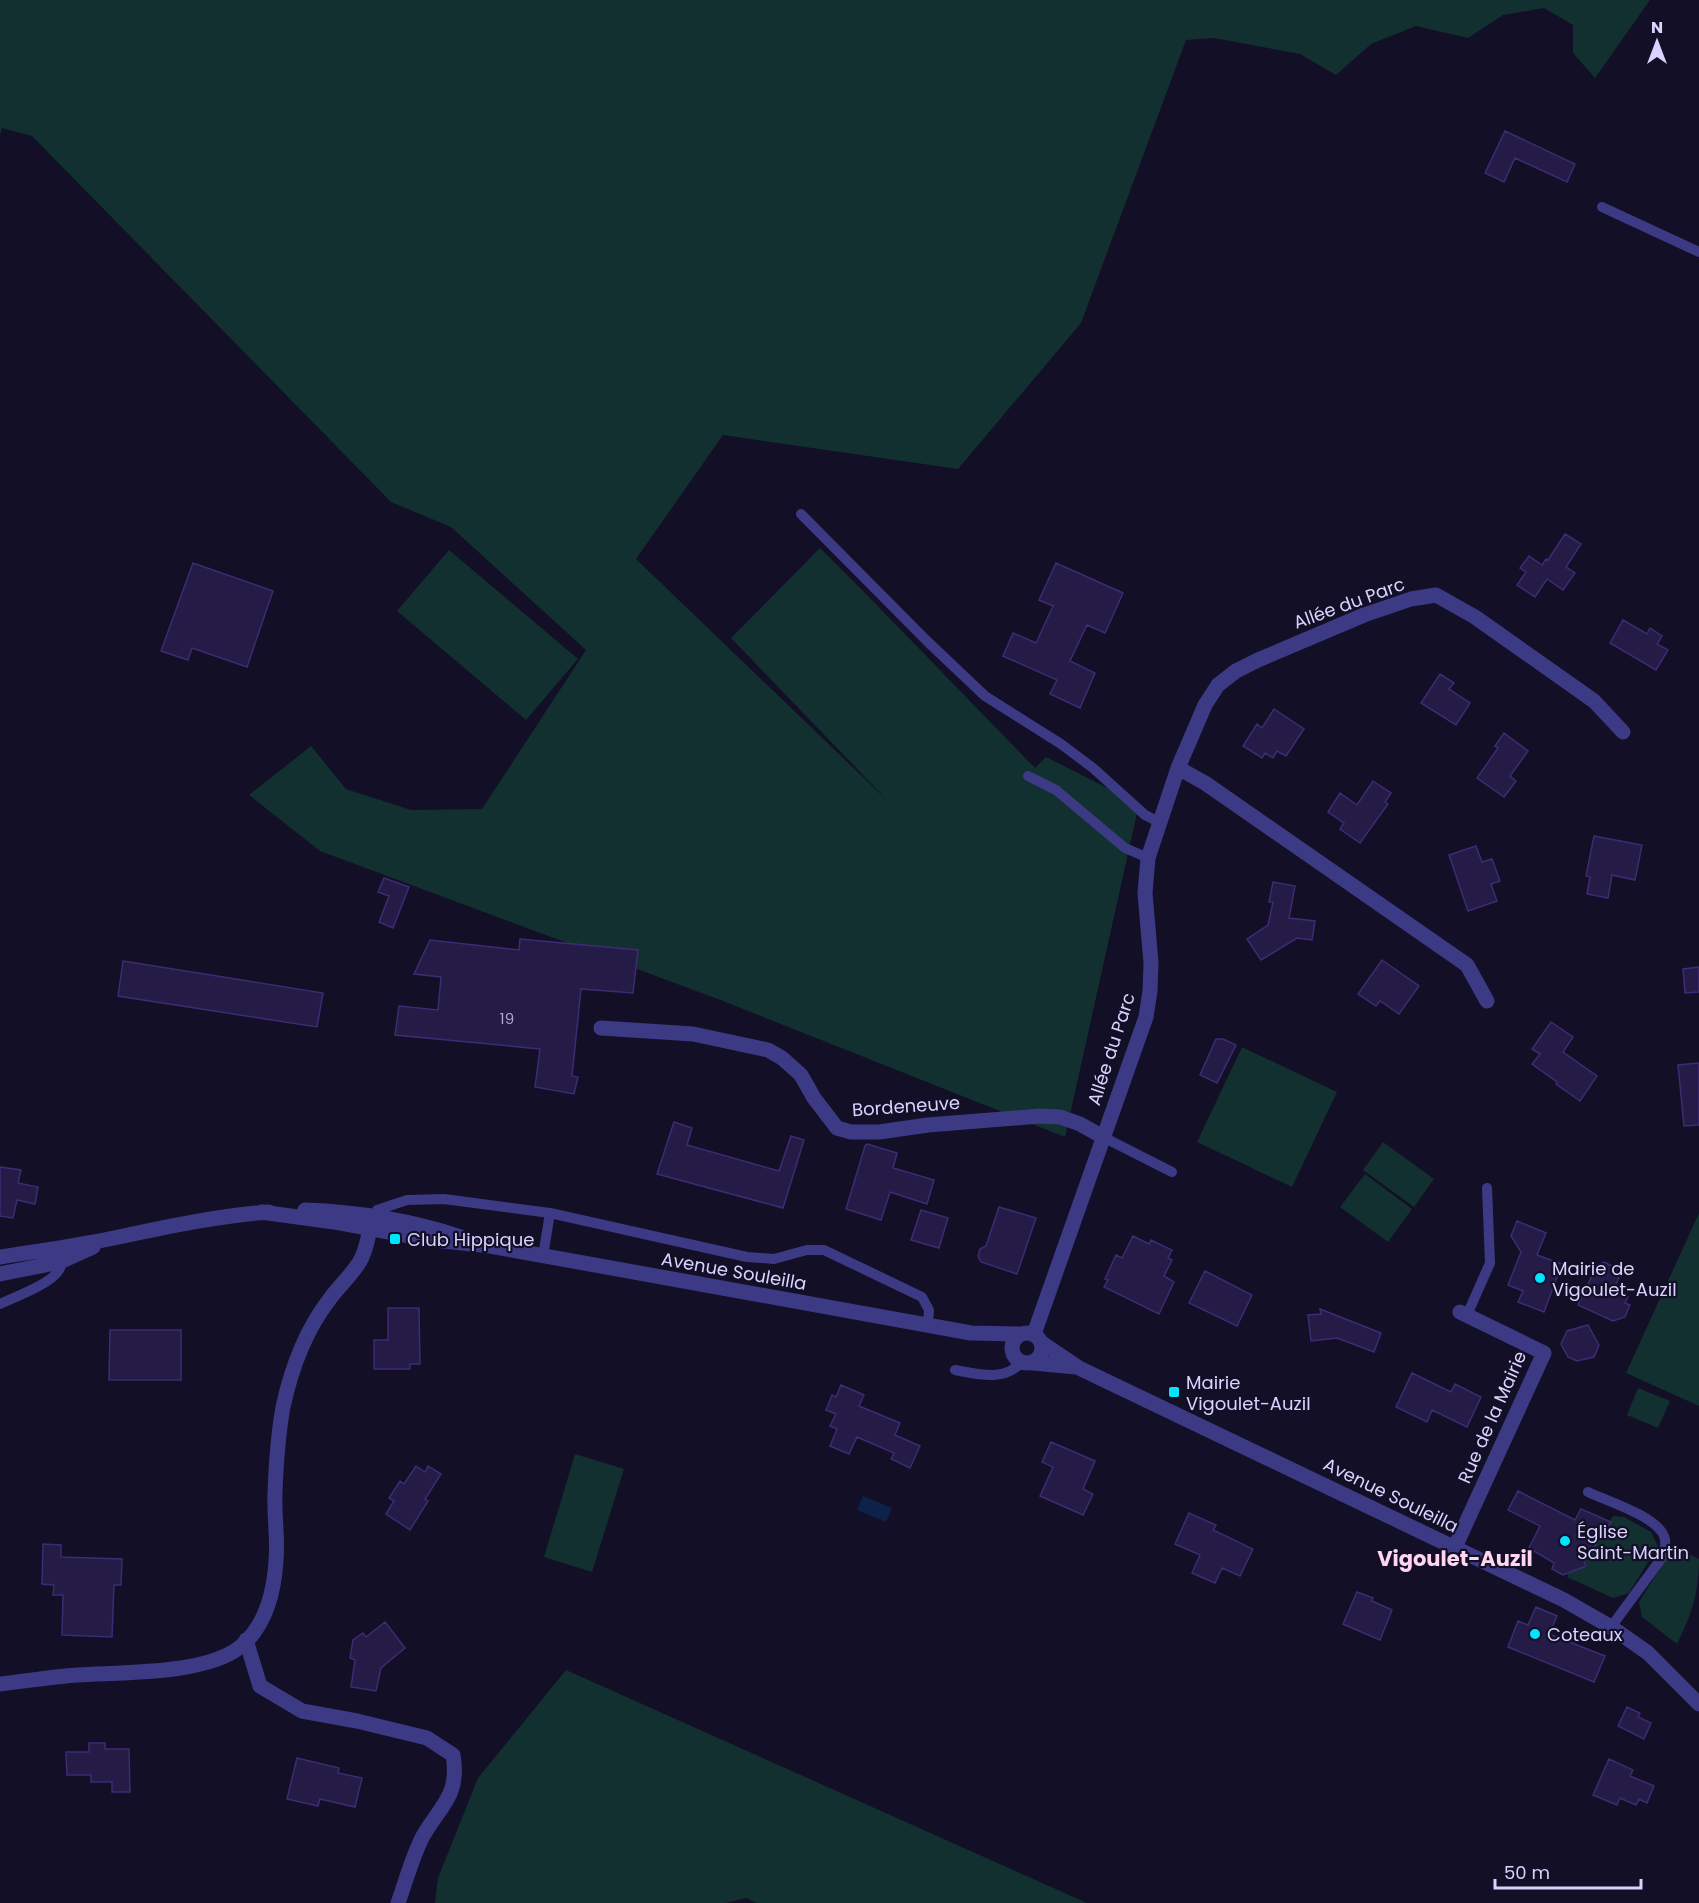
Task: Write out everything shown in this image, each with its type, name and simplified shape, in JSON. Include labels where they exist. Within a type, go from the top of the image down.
[{"type":"street","name":"Allée du Parc","points":[[1032,1337],[1146,1017],[1151,963],[1145,893],[1148,858],[1178,768],[1205,705],[1218,685],[1236,671],[1258,660],[1364,615],[1411,599],[1436,595],[1475,617],[1594,701],[1623,732]]},
{"type":"street","points":[[1178,768],[1205,783],[1467,965],[1487,1001]]},
{"type":"street","name":"Bordeneuve","points":[[601,1028],[693,1034],[768,1050],[782,1058],[801,1075],[814,1098],[837,1128],[851,1132],[1040,1116],[1070,1120],[1103,1137]]},
{"type":"street","name":"Avenue Souleilla","points":[[261,1212],[298,1209],[374,1215],[429,1226],[490,1246]]},
{"type":"street","points":[[0,1274],[112,1238],[206,1219],[261,1212]]},
{"type":"street","name":"Avenue Souleilla","points":[[261,1212],[334,1222],[425,1239],[490,1246],[971,1333],[1032,1337],[1078,1368],[1564,1600],[1611,1627],[1648,1653],[1699,1704]]},
{"type":"street","points":[[0,1684],[75,1675],[188,1668],[222,1658],[240,1646],[255,1629],[266,1609],[273,1585],[276,1560],[275,1493],[279,1447],[283,1408],[293,1372],[303,1344],[317,1318],[361,1260],[374,1215]]},
{"type":"street","points":[[0,1257],[58,1254]]},
{"type":"street","name":"Rue de la Mairie","points":[[1455,1547],[1544,1353],[1464,1313]]},
{"type":"street","name":"Avenue Souleilla","points":[[971,1333],[1022,1360],[1078,1368]]},
{"type":"street","points":[[1032,1337],[1042,1354],[1022,1360],[1013,1342],[1032,1337]]},
{"type":"street","points":[[246,1640],[260,1686],[302,1711],[357,1721],[427,1738],[453,1755],[456,1781],[442,1809],[423,1837],[398,1903]]},
{"type":"lane","points":[[1602,207],[1699,252]]},
{"type":"lane","points":[[801,514],[985,696],[1061,744],[1093,768],[1145,815],[1159,822]]},
{"type":"lane","points":[[1028,776],[1056,790],[1125,848],[1148,858]]},
{"type":"lane","points":[[1103,1137],[1172,1172]]},
{"type":"lane","points":[[1464,1313],[1490,1263],[1487,1188]]},
{"type":"lane","points":[[374,1215],[377,1210],[407,1200],[444,1199],[550,1213],[747,1257],[774,1259],[807,1250],[824,1250],[922,1298],[929,1310],[928,1324]]},
{"type":"lane","points":[[543,1256],[550,1213]]},
{"type":"lane","points":[[0,1304],[44,1283],[58,1273],[61,1267],[58,1254]]},
{"type":"lane","points":[[956,1370],[993,1376],[1015,1370],[1022,1360]]},
{"type":"lane","points":[[1588,1492],[1644,1517],[1659,1528],[1665,1537],[1666,1547],[1661,1559],[1611,1627]]},
{"type":"green space","points":[[0,0],[1650,0],[1595,78],[1573,53],[1573,25],[1544,8],[1503,15],[1468,38],[1416,26],[1371,44],[1336,75],[1300,54],[1214,38],[1186,40],[1081,323],[958,469],[723,435],[636,559],[889,802],[731,638],[820,548],[1035,768],[1046,757],[1139,804],[1065,1137],[723,1001],[320,851],[249,795],[311,746],[346,789],[411,810],[482,809],[586,650],[451,527],[391,502],[32,136],[2,128],[0,135]]},
{"type":"green space","points":[[449,550],[578,659],[526,720],[397,611]]},
{"type":"green space","points":[[1242,1047],[1337,1092],[1292,1187],[1197,1142]]},
{"type":"green space","points":[[1383,1142],[1434,1179],[1414,1207],[1363,1170]]},
{"type":"green space","points":[[1365,1174],[1412,1209],[1388,1242],[1340,1207]]},
{"type":"green space","points":[[1699,1213],[1699,1406],[1626,1373]]},
{"type":"green space","points":[[1638,1388],[1670,1401],[1658,1428],[1627,1415]]},
{"type":"green space","points":[[575,1454],[624,1469],[592,1572],[544,1557]]},
{"type":"green space","points":[[1613,1516],[1624,1517],[1651,1532],[1658,1546],[1629,1593],[1613,1598],[1567,1577],[1571,1566],[1585,1566],[1584,1562]]},
{"type":"green space","points":[[1674,1546],[1699,1559],[1694,1603],[1677,1644],[1642,1617],[1639,1602]]},
{"type":"green space","points":[[566,1670],[1087,1903],[757,1903],[746,1898],[726,1903],[435,1903],[438,1878],[478,1778]]},
{"type":"water","points":[[863,1496],[892,1508],[886,1522],[857,1510]]},
{"type":"building","points":[[1505,131],[1575,164],[1567,182],[1515,158],[1504,182],[1485,173]]},
{"type":"building","points":[[1565,534],[1581,544],[1566,567],[1575,573],[1563,590],[1547,579],[1535,597],[1517,585],[1526,572],[1520,568],[1529,556],[1542,565],[1546,559],[1548,560]]},
{"type":"building","points":[[193,563],[273,591],[247,667],[192,648],[188,660],[161,651]]},
{"type":"building","points":[[1056,563],[1123,593],[1105,633],[1087,625],[1070,661],[1095,673],[1080,708],[1050,694],[1057,680],[1003,656],[1013,633],[1036,643],[1053,606],[1039,600]]},
{"type":"building","points":[[1623,620],[1647,634],[1650,628],[1662,636],[1657,644],[1668,650],[1656,670],[1610,643]]},
{"type":"building","points":[[1440,674],[1454,683],[1449,689],[1470,703],[1456,725],[1421,703]]},
{"type":"building","points":[[1274,709],[1304,729],[1286,756],[1277,751],[1273,758],[1265,753],[1262,758],[1243,746],[1257,724],[1262,728]]},
{"type":"building","points":[[1504,733],[1528,751],[1510,776],[1516,781],[1504,797],[1477,778],[1498,748],[1495,746]]},
{"type":"building","points":[[1373,781],[1391,793],[1385,802],[1388,804],[1360,843],[1340,829],[1344,823],[1328,812],[1340,793],[1357,805]]},
{"type":"building","points":[[1594,836],[1642,845],[1635,880],[1612,875],[1608,898],[1587,894],[1590,877],[1586,876]]},
{"type":"building","points":[[1476,846],[1482,862],[1492,859],[1500,881],[1491,884],[1497,901],[1468,911],[1449,855]]},
{"type":"building","points":[[384,878],[409,887],[393,928],[379,922],[389,896],[378,892]]},
{"type":"building","points":[[1273,882],[1295,886],[1289,918],[1315,921],[1312,940],[1297,938],[1261,960],[1247,939],[1268,925],[1273,902],[1269,902]]},
{"type":"building","points":[[520,939],[638,950],[633,993],[581,989],[572,1076],[578,1077],[574,1094],[535,1087],[540,1049],[395,1035],[399,1006],[438,1010],[441,977],[414,974],[430,940],[519,950]]},
{"type":"building","points":[[1382,960],[1419,986],[1399,1014],[1380,1001],[1376,1006],[1358,994]]},
{"type":"building","points":[[123,961],[323,993],[317,1027],[118,996]]},
{"type":"building","points":[[1699,967],[1699,992],[1685,993],[1683,969]]},
{"type":"building","points":[[1551,1022],[1573,1037],[1563,1052],[1597,1076],[1580,1101],[1532,1064],[1540,1054],[1532,1049]]},
{"type":"building","points":[[1216,1039],[1223,1039],[1236,1045],[1217,1083],[1200,1075]]},
{"type":"building","points":[[1699,1063],[1699,1125],[1684,1126],[1678,1065]]},
{"type":"building","points":[[674,1122],[692,1128],[687,1145],[779,1171],[791,1136],[804,1140],[783,1208],[657,1174]]},
{"type":"building","points":[[867,1144],[897,1153],[893,1168],[934,1180],[927,1204],[890,1192],[881,1220],[846,1209]]},
{"type":"building","points":[[0,1167],[21,1170],[18,1183],[38,1187],[35,1204],[17,1200],[13,1218],[0,1216]]},
{"type":"building","points":[[999,1207],[1036,1218],[1017,1274],[981,1262],[978,1256],[980,1249],[986,1246]]},
{"type":"building","points":[[921,1210],[948,1218],[939,1248],[911,1240]]},
{"type":"building","points":[[1517,1221],[1546,1233],[1537,1255],[1562,1264],[1544,1312],[1518,1302],[1523,1291],[1508,1285],[1521,1252],[1511,1236]]},
{"type":"building","points":[[1133,1236],[1149,1244],[1151,1240],[1172,1250],[1168,1258],[1172,1260],[1164,1276],[1174,1282],[1159,1314],[1104,1287],[1108,1280],[1105,1279],[1116,1255],[1122,1258]]},
{"type":"building","points":[[1604,1262],[1622,1271],[1613,1291],[1628,1297],[1625,1303],[1630,1305],[1625,1317],[1613,1321],[1578,1305],[1597,1265]]},
{"type":"building","points":[[1205,1271],[1252,1295],[1237,1326],[1189,1303]]},
{"type":"building","points":[[388,1308],[419,1308],[420,1364],[410,1364],[410,1369],[374,1369],[374,1340],[388,1340]]},
{"type":"building","points":[[1320,1309],[1381,1333],[1374,1352],[1337,1338],[1311,1341],[1308,1315],[1321,1314]]},
{"type":"building","points":[[1588,1325],[1599,1345],[1594,1357],[1577,1361],[1568,1357],[1561,1344],[1567,1331]]},
{"type":"building","points":[[110,1330],[181,1330],[181,1380],[109,1380]]},
{"type":"building","points":[[1412,1373],[1451,1392],[1455,1384],[1481,1397],[1467,1427],[1432,1410],[1427,1422],[1396,1407]]},
{"type":"building","points":[[841,1385],[864,1395],[859,1406],[900,1423],[895,1435],[920,1446],[910,1468],[891,1459],[894,1453],[857,1437],[849,1454],[830,1446],[837,1429],[830,1426],[836,1414],[826,1410],[832,1395],[836,1397]]},
{"type":"building","points":[[1051,1442],[1095,1461],[1083,1489],[1093,1494],[1083,1515],[1040,1496],[1053,1467],[1042,1462]]},
{"type":"building","points":[[416,1466],[425,1472],[428,1466],[441,1474],[425,1499],[428,1501],[410,1530],[386,1514],[394,1501],[389,1498],[400,1481],[404,1484]]},
{"type":"building","name":"Église Saint-Martin","points":[[1518,1491],[1575,1520],[1581,1509],[1611,1522],[1584,1562],[1586,1566],[1563,1575],[1552,1569],[1554,1563],[1529,1548],[1540,1526],[1508,1510]]},
{"type":"building","points":[[1189,1513],[1216,1525],[1213,1530],[1253,1549],[1240,1576],[1222,1568],[1215,1583],[1192,1573],[1200,1555],[1175,1544]]},
{"type":"building","points":[[43,1544],[61,1545],[61,1557],[122,1559],[121,1585],[114,1585],[112,1637],[62,1635],[63,1595],[53,1595],[54,1585],[42,1584]]},
{"type":"building","points":[[1357,1592],[1373,1598],[1372,1601],[1392,1610],[1380,1640],[1343,1624]]},
{"type":"building","points":[[1536,1607],[1557,1616],[1549,1634],[1605,1656],[1594,1682],[1508,1647],[1518,1621],[1528,1625]]},
{"type":"building","points":[[385,1622],[405,1648],[381,1668],[376,1691],[351,1687],[355,1660],[350,1658],[353,1640],[363,1633],[366,1637]]},
{"type":"building","points":[[1627,1707],[1640,1713],[1638,1717],[1651,1723],[1644,1739],[1618,1726]]},
{"type":"building","points":[[89,1743],[105,1743],[105,1749],[129,1749],[130,1792],[112,1792],[112,1782],[91,1782],[91,1775],[67,1775],[66,1752],[89,1752]]},
{"type":"building","points":[[297,1758],[339,1768],[338,1773],[362,1778],[355,1807],[320,1799],[318,1806],[287,1799]]},
{"type":"building","points":[[1609,1759],[1633,1770],[1630,1776],[1654,1786],[1647,1803],[1639,1799],[1636,1805],[1620,1798],[1617,1805],[1593,1795]]},
{"type":"place","name":"Club Hippique","points":[[395,1239]]},
{"type":"place","name":"Mairie de Vigoulet-Auzil","points":[[1540,1278]]},
{"type":"place","name":"Mairie Vigoulet-Auzil","points":[[1174,1392]]},
{"type":"place","name":"Église Saint-Martin","points":[[1565,1541]]},
{"type":"place","name":"Coteaux","points":[[1535,1634]]},
{"type":"district","name":"Vigoulet-Auzil","points":[[1455,1558]]}]
